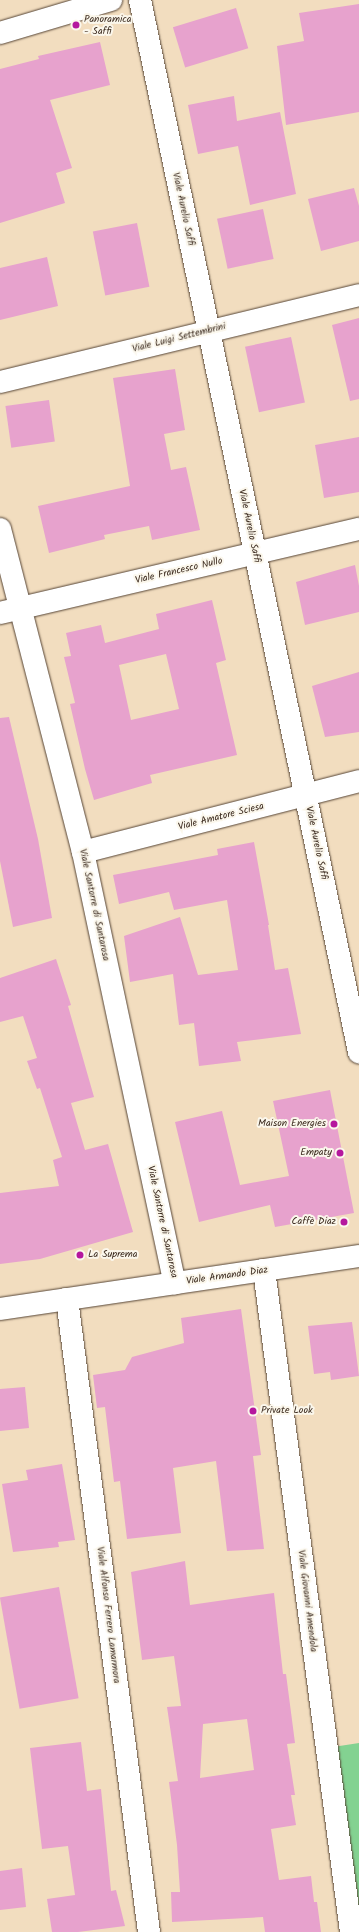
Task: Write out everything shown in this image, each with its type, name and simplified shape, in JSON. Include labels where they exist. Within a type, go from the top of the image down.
[{"type":"street","points":[[0,34],[111,0]]},
{"type":"street","name":"Viale Aurelio Saffi","points":[[140,0],[306,795],[355,1014],[359,1052]]},
{"type":"street","name":"Viale Luigi Settembrini","points":[[0,382],[359,295]]},
{"type":"street","name":"Viale Santorre di Santarosa","points":[[0,529],[10,610],[83,852],[175,1283]]},
{"type":"street","name":"Viale Francesco Nullo","points":[[10,610],[359,529]]},
{"type":"street","name":"Viale Amatore Sciesa","points":[[83,852],[359,781]]},
{"type":"street","name":"Viale Armando Diaz","points":[[0,1309],[359,1256]]},
{"type":"street","name":"Viale Giovanni Amendola","points":[[264,1270],[351,1932]]},
{"type":"street","name":"Viale Alfonso Ferrero Lamarmora","points":[[67,1299],[149,1932]]},
{"type":"green space","points":[[359,1743],[359,1932],[333,1747]]},
{"type":"building","points":[[359,4],[359,112],[286,125],[277,46],[304,41],[299,13]]},
{"type":"building","points":[[236,8],[248,48],[185,67],[173,27]]},
{"type":"building","points":[[100,42],[110,85],[50,100],[72,168],[56,173],[65,203],[0,223],[0,69],[39,59],[38,56]]},
{"type":"building","points":[[234,96],[237,121],[280,112],[296,194],[250,205],[238,146],[198,154],[188,105]]},
{"type":"building","points":[[354,188],[359,206],[359,241],[321,251],[308,199]]},
{"type":"building","points":[[263,209],[274,259],[228,269],[217,219]]},
{"type":"building","points":[[137,223],[149,287],[105,295],[93,232]]},
{"type":"building","points":[[47,257],[58,306],[0,320],[0,268]]},
{"type":"building","points":[[359,318],[359,399],[350,401],[332,325]]},
{"type":"building","points":[[291,337],[305,403],[259,412],[245,347]]},
{"type":"building","points":[[175,369],[185,430],[164,434],[171,470],[186,467],[200,530],[152,540],[149,526],[104,535],[105,539],[49,553],[38,506],[130,486],[113,378]]},
{"type":"building","points":[[49,400],[55,442],[11,448],[5,406]]},
{"type":"building","points":[[359,437],[359,492],[324,498],[315,445]]},
{"type":"building","points":[[355,565],[359,586],[359,612],[305,625],[296,582]]},
{"type":"building","points":[[212,600],[226,660],[216,663],[237,755],[150,775],[152,783],[94,800],[85,769],[70,704],[75,703],[64,657],[71,656],[66,633],[101,625],[105,643],[159,629],[156,614]],"holes":[[[166,654],[179,709],[131,720],[119,665]]]},
{"type":"building","points":[[359,672],[359,732],[325,737],[312,686]]},
{"type":"building","points":[[9,717],[38,839],[52,918],[13,927],[0,861],[0,718]]},
{"type":"building","points":[[254,842],[269,925],[275,970],[288,968],[301,1034],[237,1042],[241,1061],[199,1066],[194,1023],[179,1025],[173,974],[130,982],[124,936],[180,917],[198,975],[238,970],[227,900],[174,910],[169,892],[119,904],[113,875],[218,855],[217,849]]},
{"type":"building","points":[[56,959],[71,1005],[68,1006],[94,1097],[71,1103],[85,1150],[108,1144],[133,1232],[40,1259],[0,1264],[0,1193],[59,1186],[53,1160],[62,1157],[40,1088],[37,1089],[27,1061],[37,1058],[23,1016],[0,1022],[0,978]]},
{"type":"building","points":[[330,1090],[354,1213],[275,1227],[270,1205],[199,1222],[175,1122],[222,1111],[240,1185],[289,1176],[273,1101]]},
{"type":"building","points":[[241,1309],[261,1455],[253,1456],[264,1549],[227,1551],[216,1461],[173,1468],[181,1533],[127,1539],[120,1481],[114,1482],[105,1407],[97,1408],[93,1375],[125,1370],[132,1357],[184,1343],[181,1318]]},
{"type":"building","points":[[352,1322],[359,1376],[331,1380],[330,1372],[314,1374],[308,1326]]},
{"type":"building","points":[[25,1387],[29,1428],[0,1431],[0,1389]]},
{"type":"building","points":[[62,1464],[75,1540],[58,1542],[59,1547],[13,1552],[2,1484],[28,1480],[26,1470]]},
{"type":"building","points":[[185,1561],[190,1605],[274,1593],[283,1674],[286,1674],[295,1743],[287,1744],[295,1795],[291,1795],[296,1825],[271,1829],[279,1880],[311,1876],[314,1902],[317,1902],[321,1932],[265,1932],[263,1917],[172,1922],[171,1892],[180,1892],[177,1845],[169,1782],[178,1781],[167,1707],[181,1706],[174,1656],[142,1660],[131,1572]],"holes":[[[247,1719],[254,1770],[200,1778],[203,1724]]]},
{"type":"building","points":[[59,1587],[79,1698],[20,1709],[0,1597]]},
{"type":"building","points":[[81,1742],[87,1791],[101,1789],[111,1891],[116,1890],[125,1926],[78,1932],[52,1932],[47,1899],[75,1895],[68,1846],[42,1849],[30,1748]]},
{"type":"building","points":[[22,1868],[26,1907],[0,1910],[0,1871]]},
{"type":"place","name":"Panoramica - Saffi","points":[[76,25]]},
{"type":"place","name":"Maison Energies","points":[[334,1124]]},
{"type":"place","name":"Empaty","points":[[340,1153]]},
{"type":"place","name":"Caffè Diaz","points":[[344,1222]]},
{"type":"place","name":"La Suprema","points":[[80,1255]]},
{"type":"place","name":"Private Look","points":[[253,1411]]}]
